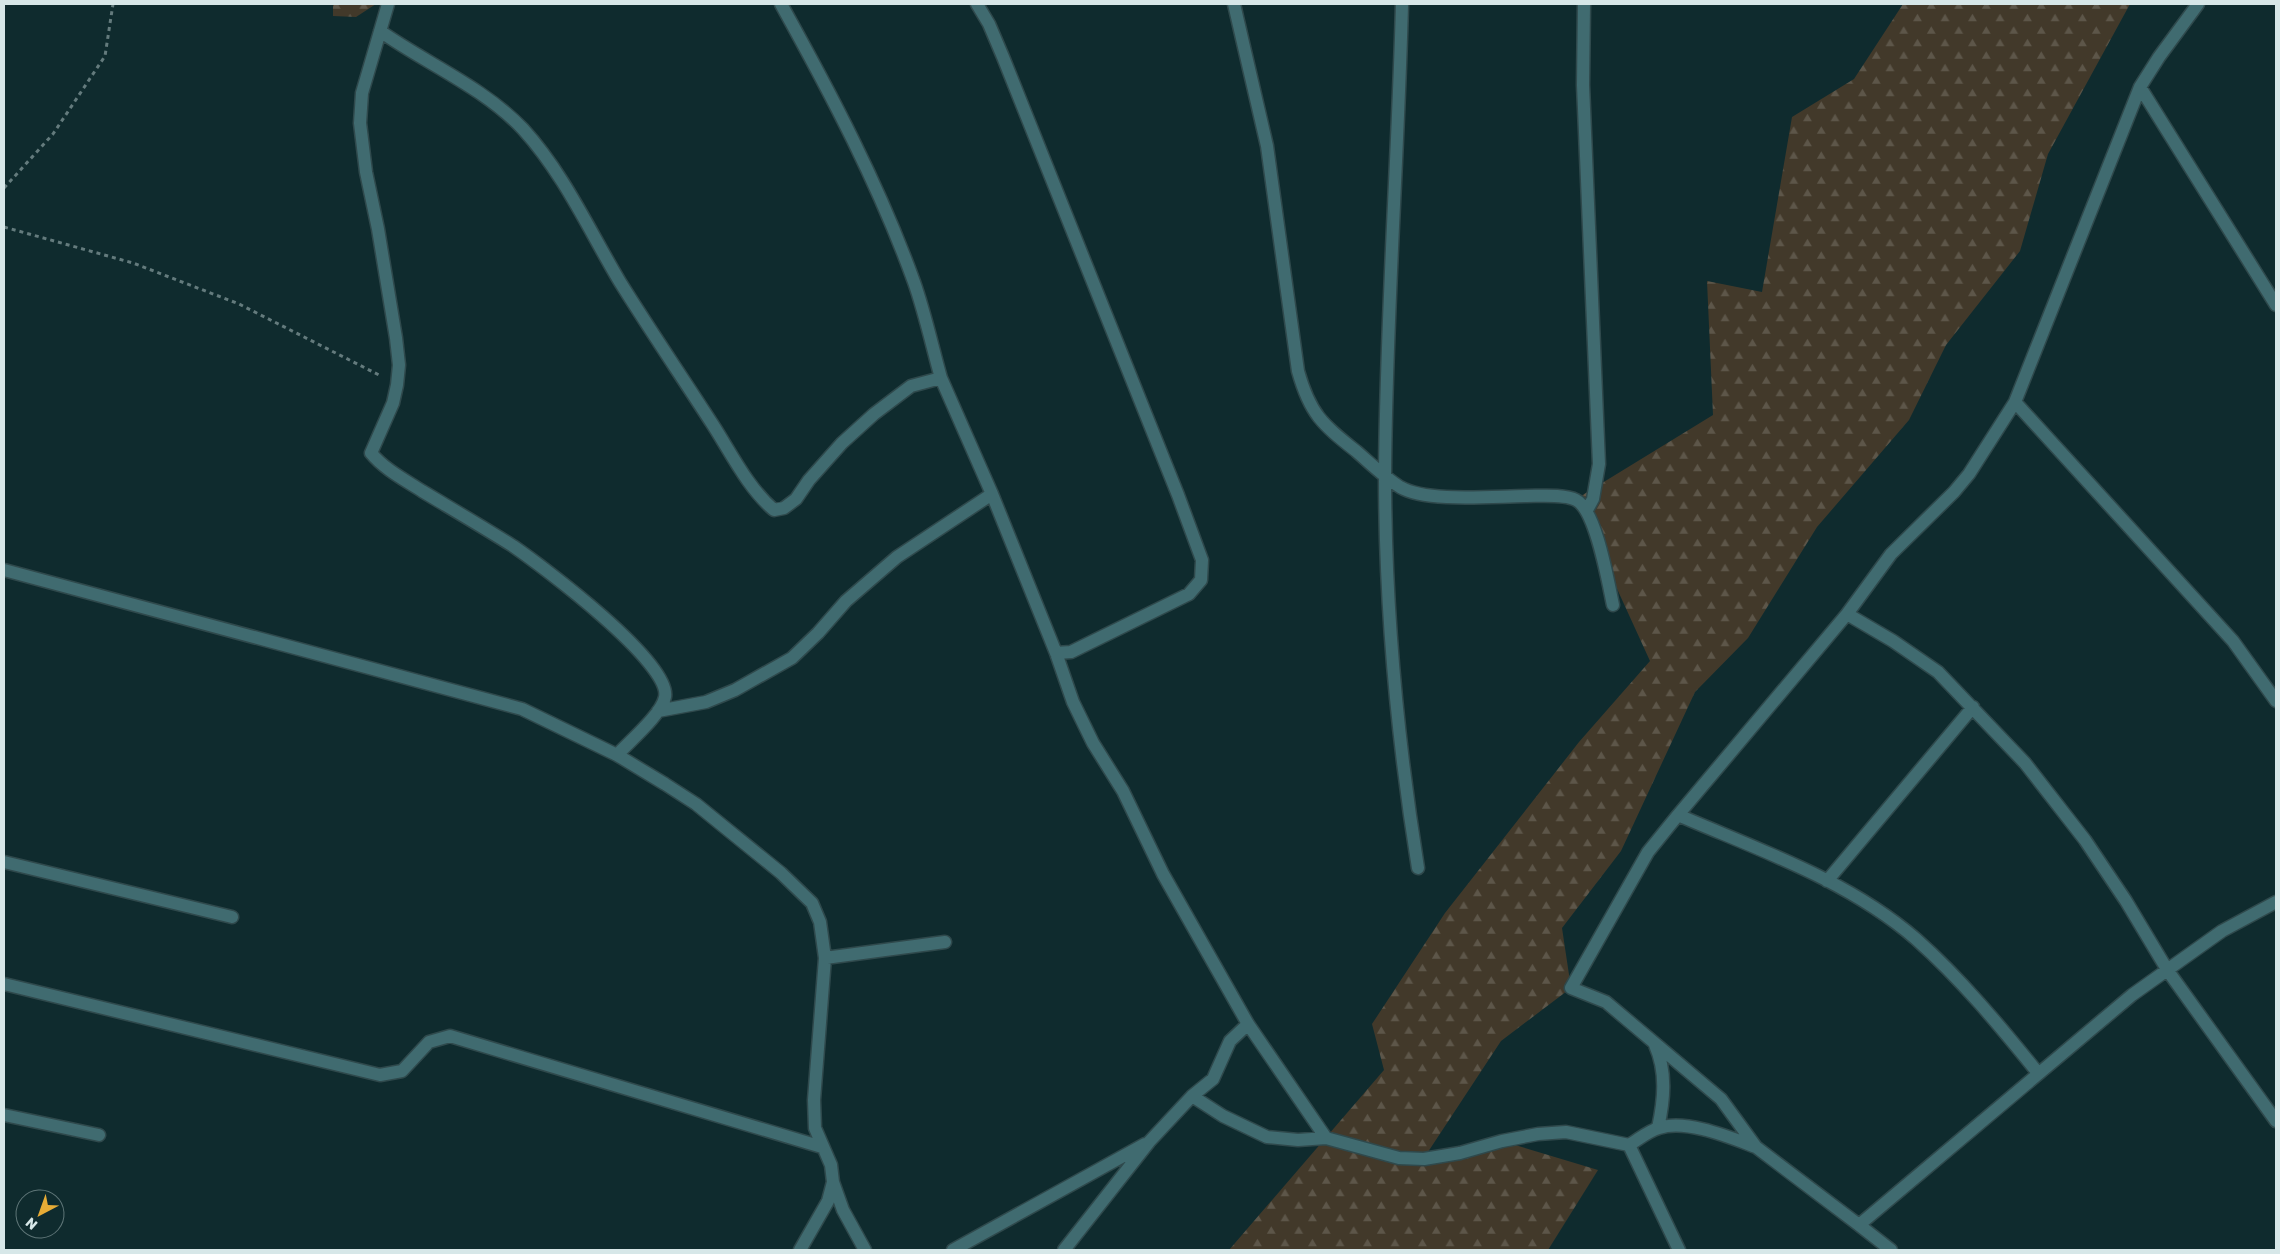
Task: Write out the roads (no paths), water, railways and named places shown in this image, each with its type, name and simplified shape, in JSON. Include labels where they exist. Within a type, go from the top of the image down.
[{"type":"street","points":[[388,4],[362,92],[360,123],[366,172],[378,229],[399,365],[398,385],[371,453],[402,478],[513,547],[544,569],[574,592],[639,650],[657,670],[665,686],[665,698],[658,711],[618,755]]},
{"type":"street","points":[[781,4],[839,109],[888,216],[915,284],[941,378],[992,494],[1056,652],[1073,702],[1094,744],[1123,791],[1163,874],[1248,1024],[1326,1138]]},
{"type":"street","points":[[977,4],[989,24],[1003,57],[1161,452],[1202,560],[1201,580],[1189,594],[1072,652],[1056,652]]},
{"type":"street","points":[[1234,4],[1267,146],[1298,371],[1304,393],[1312,409],[1324,425],[1385,476],[1401,488],[1417,494],[1439,497],[1553,496],[1576,499],[1587,510],[1595,532],[1613,605]]},
{"type":"street","points":[[1402,4],[1388,308],[1385,476],[1391,654],[1404,780],[1418,868]]},
{"type":"street","points":[[1584,4],[1583,85],[1599,464],[1593,499],[1587,510]]},
{"type":"street","points":[[1892,1250],[1756,1147],[1721,1099],[1606,1002],[1571,988],[1648,852],[1847,614],[1891,554],[1954,492],[1969,474],[2015,402],[2140,87],[2159,56],[2198,4]]},
{"type":"street","points":[[380,31],[411,53],[473,89],[499,108],[522,129],[541,151],[567,188],[620,282],[752,484],[774,510],[784,508],[796,499],[809,480],[842,443],[874,414],[911,386],[941,378]]},
{"type":"street","points":[[2140,87],[2276,306]]},
{"type":"street","points":[[2015,402],[2233,641],[2276,701]]},
{"type":"street","points":[[658,711],[706,702],[735,690],[792,658],[818,633],[846,601],[897,557],[992,494]]},
{"type":"street","points":[[4,570],[522,709],[618,755],[696,804],[781,873],[799,890],[812,904],[820,922],[824,958],[814,1100],[815,1128],[831,1164],[833,1182],[843,1210],[865,1250]]},
{"type":"street","points":[[1847,614],[1920,658],[1938,672],[2025,764],[2085,840],[2126,901],[2168,971],[2276,1120]]},
{"type":"street","points":[[1827,881],[1973,707]]},
{"type":"street","points":[[1678,815],[1788,862],[1827,881],[1880,912],[1915,938],[1961,982],[2038,1073]]},
{"type":"street","points":[[4,862],[232,917]]},
{"type":"street","points":[[1859,1225],[2132,995],[2222,931],[2276,902]]},
{"type":"street","points":[[824,958],[945,942]]},
{"type":"street","points":[[4,984],[380,1075],[402,1071],[429,1042],[450,1036],[822,1147]]},
{"type":"street","points":[[1064,1250],[1149,1142],[1192,1096],[1213,1079],[1230,1041],[1248,1024]]},
{"type":"street","points":[[1653,1041],[1662,1059],[1664,1099],[1658,1128]]},
{"type":"street","points":[[1192,1096],[1223,1116],[1267,1137],[1298,1140],[1326,1138],[1399,1158],[1424,1159],[1460,1153],[1538,1134],[1566,1132],[1629,1145],[1658,1128],[1677,1124],[1731,1138],[1756,1147]]},
{"type":"street","points":[[4,1115],[99,1135]]},
{"type":"street","points":[[953,1250],[1149,1142]]},
{"type":"street","points":[[1629,1145],[1679,1250]]},
{"type":"street","points":[[800,1250],[828,1201],[833,1182]]}]
